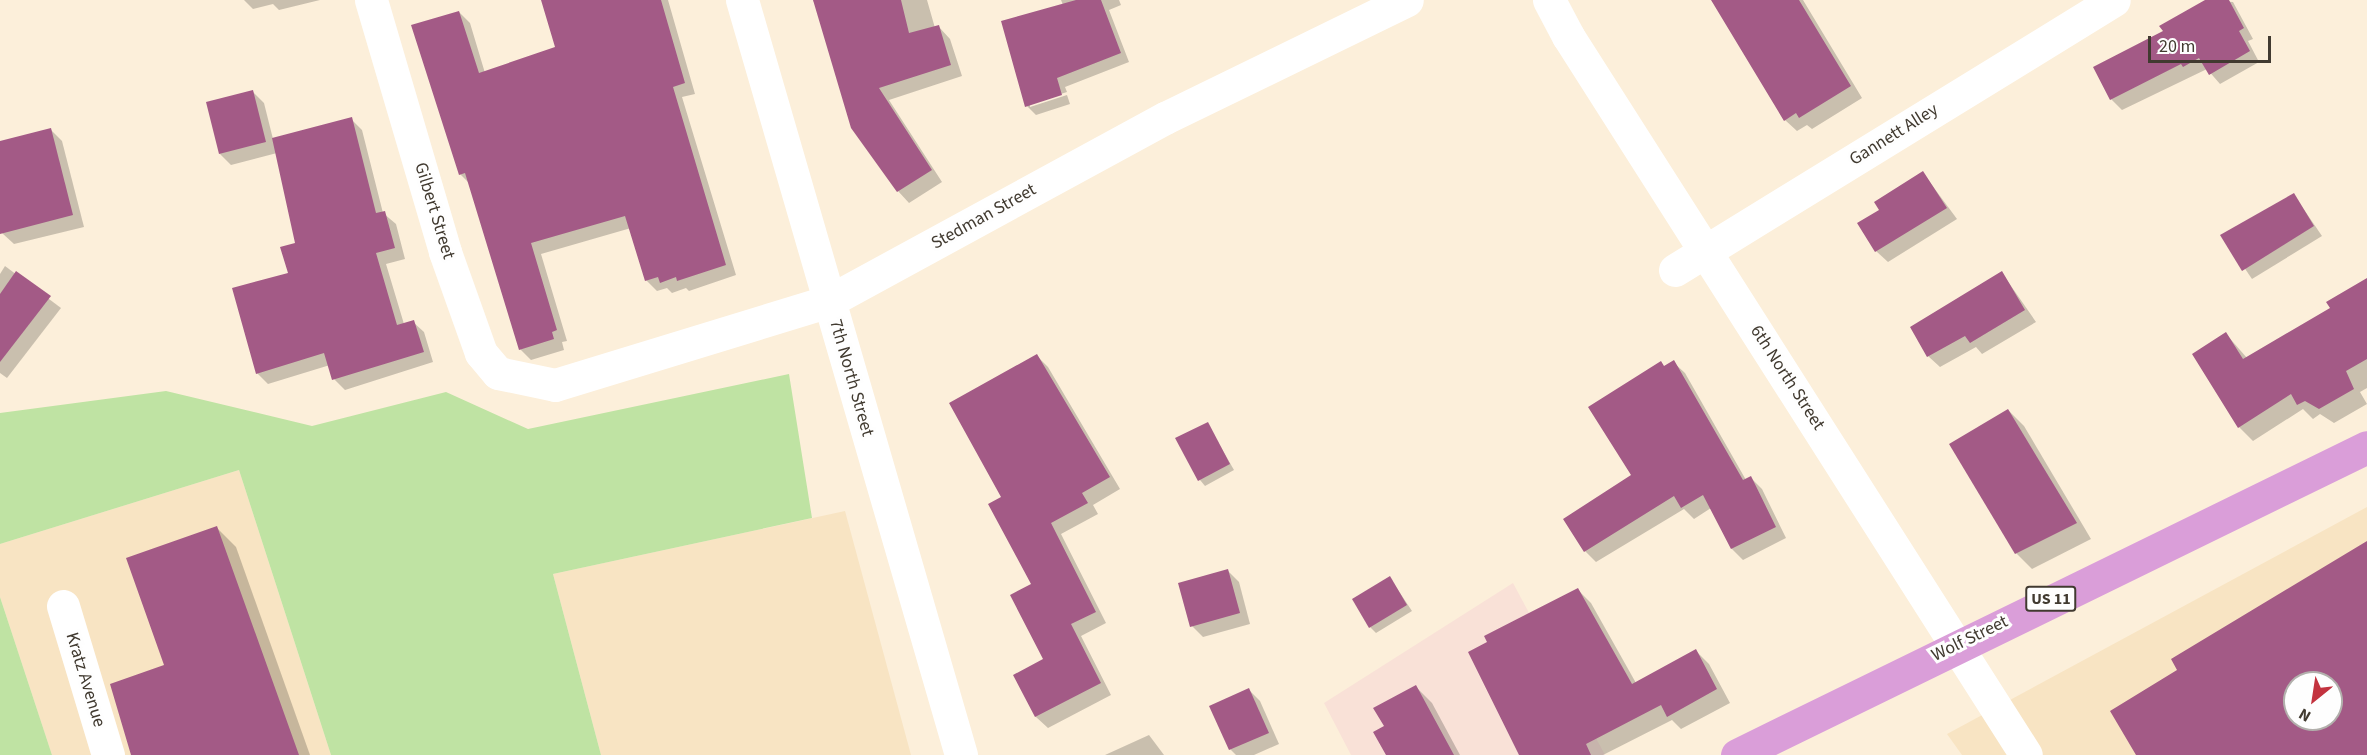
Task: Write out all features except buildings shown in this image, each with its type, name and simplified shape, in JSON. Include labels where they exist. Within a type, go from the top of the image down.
[{"type":"main road","name":"Wolf Street","points":[[1737,755],[1958,644],[2367,447]]},
{"type":"street","name":"Gilbert Street","points":[[370,0],[445,252],[481,353],[498,373],[542,384]]},
{"type":"street","name":"7th North Street","points":[[742,0],[961,755]]},
{"type":"street","name":"Stedman Street","points":[[542,384],[555,385],[829,301],[1165,118],[1407,0]]},
{"type":"street","name":"6th North Street","points":[[1549,0],[1568,36],[1958,644],[2026,755]]},
{"type":"street","name":"Gannett Alley","points":[[1675,270],[2114,0]]},
{"type":"street","name":"Kratz Avenue","points":[[63,606],[108,755]]},
{"type":"shaded area","points":[[239,470],[331,755],[52,755],[0,597],[0,544]]},
{"type":"shaded area","points":[[2367,507],[2367,755],[1962,755],[1947,734]]},
{"type":"shaded area","points":[[845,511],[911,755],[601,755],[553,574]]},
{"type":"shaded area","points":[[1513,583],[1605,755],[1351,755],[1324,703]]},
{"type":"green space","points":[[789,374],[812,518],[553,574],[601,755],[331,755],[239,470],[0,544],[0,413],[166,391],[312,426],[446,392],[528,429]]},
{"type":"green space","points":[[0,597],[52,755],[0,755]]}]
